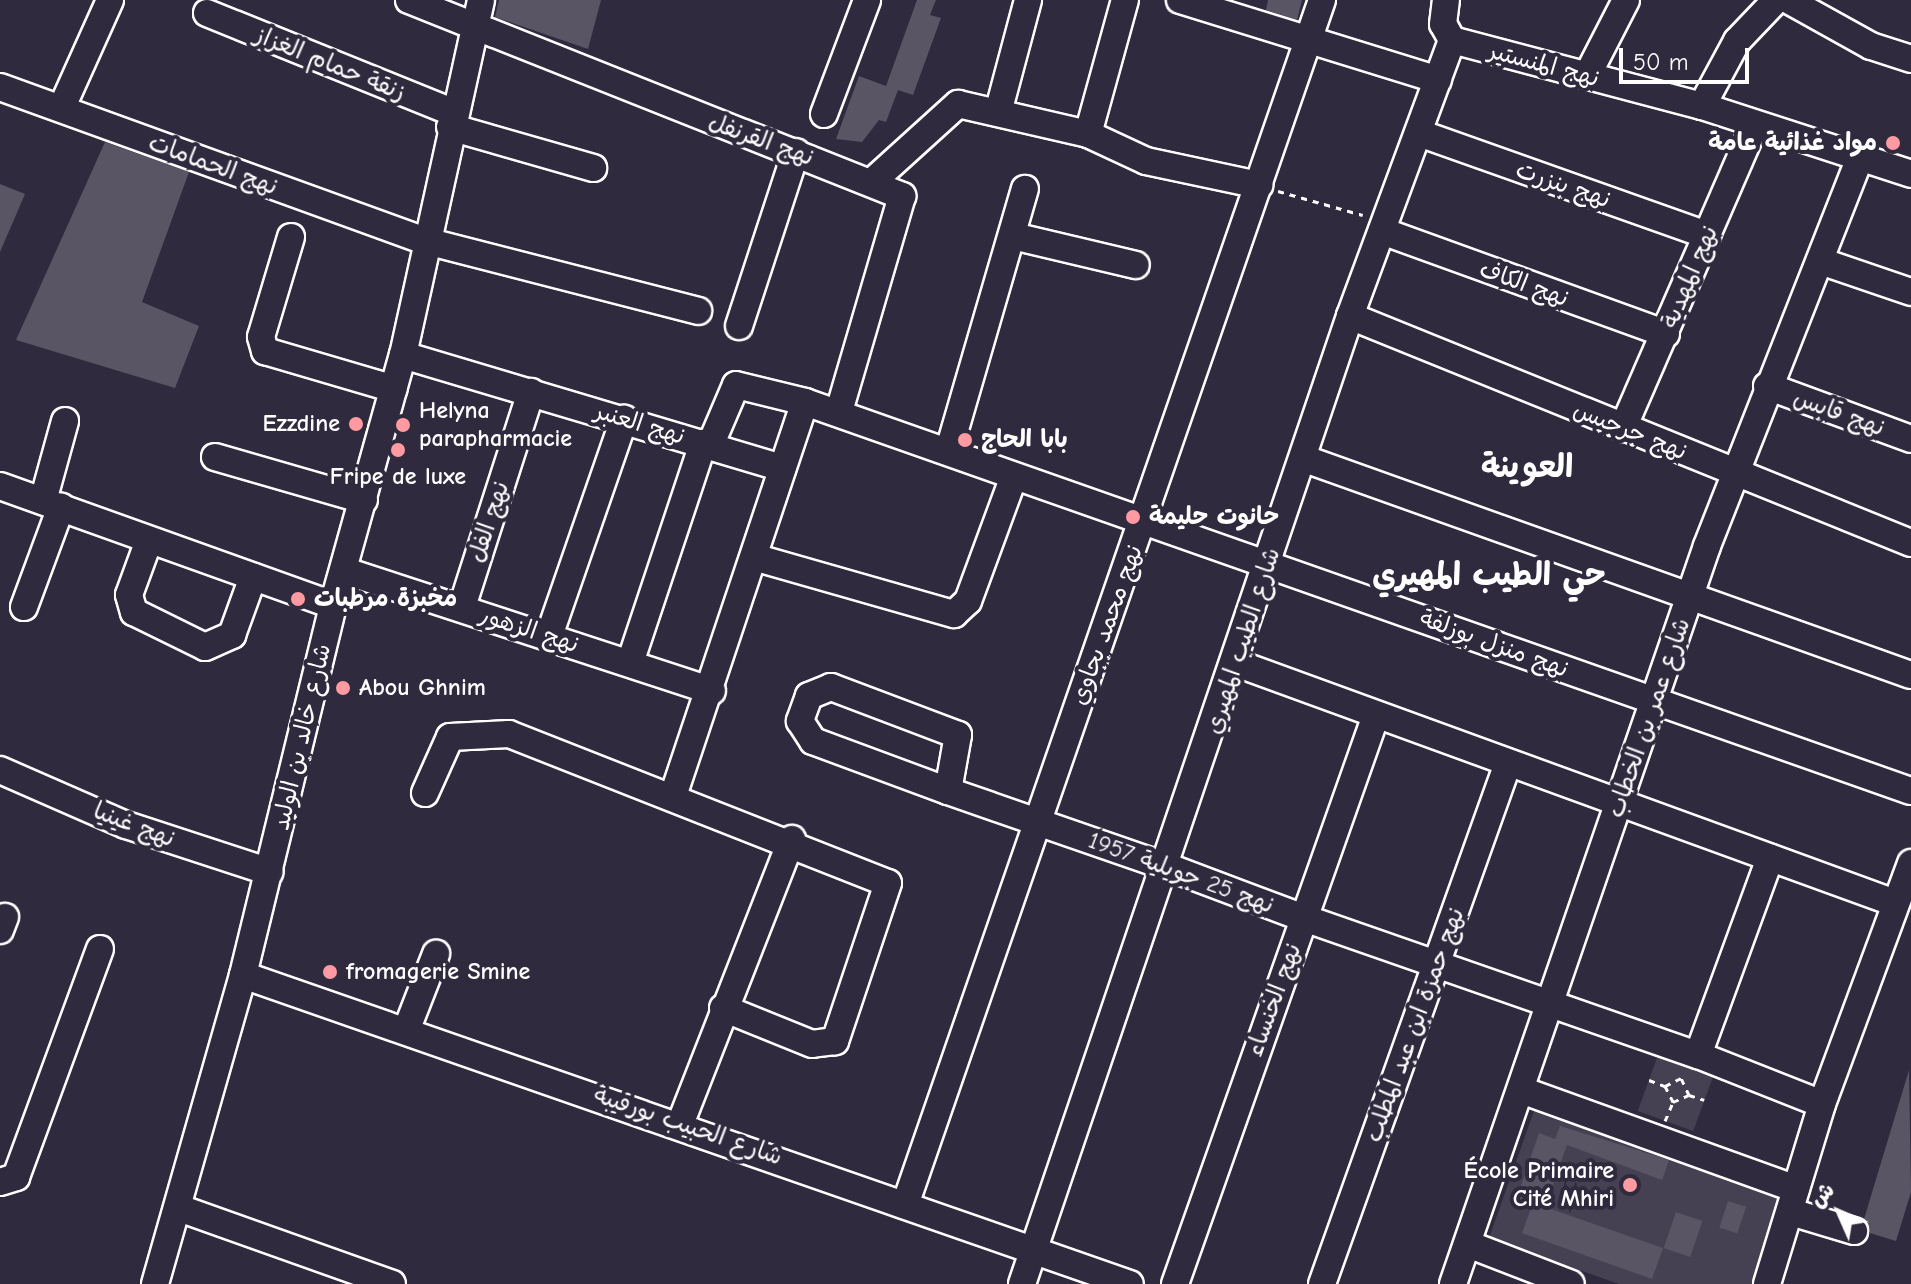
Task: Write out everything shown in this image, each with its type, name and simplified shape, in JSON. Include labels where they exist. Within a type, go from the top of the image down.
[{"type":"street","points":[[62,107],[110,0]]},
{"type":"street","name":"نهج القرنفل","points":[[409,0],[897,191],[905,204],[839,412]]},
{"type":"street","name":"شارع خالد بن الوليد","points":[[155,1284],[243,975],[333,605],[403,355],[452,120],[481,0]]},
{"type":"street","points":[[824,114],[867,0]]},
{"type":"street","points":[[999,109],[1028,0]]},
{"type":"street","points":[[1180,0],[1308,35],[1438,80]]},
{"type":"street","name":"نهج محمد بجاوي","points":[[905,1205],[1145,519],[1322,0]]},
{"type":"street","name":"شارع الطيب المهيري","points":[[1022,1284],[1168,867],[1350,316],[1452,40],[1443,24],[1446,0]]},
{"type":"street","points":[[1587,76],[1626,0]]},
{"type":"street","points":[[1702,106],[1737,41],[1776,0]]},
{"type":"street","points":[[1788,0],[1871,46],[1911,59]]},
{"type":"street","points":[[1088,134],[1122,1]]},
{"type":"street","name":"زنقة حمام الغزاز","points":[[207,13],[452,120],[593,168]]},
{"type":"street","name":"نهج المنستير","points":[[1452,40],[1702,106],[1911,174]]},
{"type":"street","name":"نهج الحمامات","points":[[0,87],[426,241],[698,311]]},
{"type":"street","points":[[873,181],[949,108],[999,109],[1088,134],[1146,161],[1259,185]]},
{"type":"street","name":"نهج المهدية","points":[[1623,428],[1755,124]]},
{"type":"street","name":"نهج بنزرت","points":[[1419,133],[1707,235]]},
{"type":"street","points":[[739,326],[796,152]]},
{"type":"street","name":"شارع عمر بن الخطاب","points":[[1453,1284],[1734,473],[1860,158]]},
{"type":"street","points":[[949,450],[1025,189]]},
{"type":"street","name":"نهج الكاف","points":[[1384,226],[1666,334]]},
{"type":"street","points":[[1013,236],[1136,265]]},
{"type":"street","points":[[291,237],[261,337],[265,351],[394,389]]},
{"type":"street","points":[[1820,261],[1911,292]]},
{"type":"street","name":"نهج جرجيس","points":[[1350,316],[1911,543]]},
{"type":"street","name":"نهج العنبر","points":[[403,355],[783,468]]},
{"type":"street","name":"نهج منزل بوزلفة","points":[[707,445],[736,385],[805,402],[1267,560],[1655,704],[1911,791]]},
{"type":"street","name":"نهج قابس","points":[[1767,386],[1911,439]]},
{"type":"street","name":"نهج الفل","points":[[462,607],[531,392]]},
{"type":"street","points":[[674,793],[757,558],[805,402]]},
{"type":"street","points":[[549,636],[624,419]]},
{"type":"street","points":[[24,607],[52,504],[65,421]]},
{"type":"street","points":[[630,663],[707,445]]},
{"type":"street","points":[[215,457],[364,500]]},
{"type":"street","points":[[1305,459],[1690,599],[1911,675]]},
{"type":"street","points":[[757,558],[954,614],[968,601],[1014,476]]},
{"type":"street","points":[[0,486],[148,543],[333,605]]},
{"type":"street","points":[[148,543],[130,605],[152,626],[205,647],[232,635],[253,577]]},
{"type":"street","name":"نهج الزهور","points":[[345,571],[712,691]]},
{"type":"street","points":[[1236,663],[1375,718],[1895,903]]},
{"type":"street","name":"نهج 25 جويلية 1957","points":[[948,791],[962,746],[954,733],[823,687],[809,696],[800,721],[813,741],[948,791],[1038,820],[1437,966],[1698,1055],[1822,1104]]},
{"type":"street","name":"نهج الخنساء","points":[[1175,1284],[1375,718]]},
{"type":"street","points":[[425,793],[442,744],[477,734],[522,738],[674,793],[877,874],[890,891],[841,1028],[827,1047],[723,1008]]},
{"type":"street","name":"نهج حمزة ابن عبد المطلب","points":[[1322,1284],[1507,766]]},
{"type":"street","name":"نهج غينيا","points":[[0,770],[126,825],[270,872]]},
{"type":"street","points":[[681,1122],[723,1008],[792,839]]},
{"type":"street","points":[[1698,1055],[1770,858]]},
{"type":"street","points":[[1767,1284],[1822,1104],[1911,863]]},
{"type":"street","points":[[0,1182],[16,1177],[100,949]]},
{"type":"street","points":[[406,1031],[436,954]]},
{"type":"street","name":"شارع الحبيب بورقيبة","points":[[243,975],[681,1122],[1033,1253],[1130,1284]]},
{"type":"street","points":[[1521,1090],[1794,1200],[1854,1231]]},
{"type":"street","points":[[179,1208],[392,1284]]},
{"type":"street","points":[[1468,1244],[1571,1284]]},
{"type":"path","points":[[1259,185],[1384,226]]},
{"type":"path","points":[[1665,1086],[1681,1078],[1689,1095]]},
{"type":"path","points":[[1649,1080],[1665,1086],[1673,1102],[1689,1095],[1704,1100]]},
{"type":"shaded area","points":[[1661,1047],[1716,1067],[1693,1131],[1638,1111]]},
{"type":"shaded area","name":"École Primaire Cité Mhiri","points":[[1535,1108],[1789,1197],[1758,1284],[1619,1284],[1489,1238]]},
{"type":"building","points":[[499,0],[601,0],[588,49],[495,17]]},
{"type":"building","points":[[917,0],[936,0],[930,15],[941,18],[913,95],[898,90],[886,122],[879,120],[862,142],[836,139],[859,76],[886,86]]},
{"type":"building","points":[[1268,0],[1302,0],[1297,20],[1266,10]]},
{"type":"building","points":[[105,142],[189,172],[142,302],[199,326],[175,388],[16,340]]},
{"type":"building","points":[[0,184],[25,194],[0,252]]},
{"type":"building","points":[[1909,1070],[1911,1192],[1896,1241],[1870,1233],[1864,1219]]},
{"type":"building","points":[[1560,1126],[1669,1160],[1662,1180],[1567,1145],[1545,1207],[1663,1248],[1652,1279],[1522,1233],[1531,1208],[1515,1203],[1539,1133],[1555,1139]]},
{"type":"building","points":[[1728,1201],[1746,1207],[1737,1234],[1719,1228]]},
{"type":"building","points":[[1676,1212],[1702,1221],[1690,1257],[1664,1248]]},
{"type":"place","name":"مواد غذائية عامة","points":[[1893,143]]},
{"type":"place","name":"Ezzdine","points":[[356,424]]},
{"type":"place","name":"Helyna parapharmacie","points":[[403,425]]},
{"type":"place","name":"بابا الحاج","points":[[965,440]]},
{"type":"place","name":"Fripe de luxe","points":[[398,450]]},
{"type":"place","name":"حانوت حليمة","points":[[1133,517]]},
{"type":"place","name":"مخبزة مرطبات","points":[[298,599]]},
{"type":"place","name":"Abou Ghnim","points":[[343,688]]},
{"type":"place","name":"fromagerie Smine","points":[[330,972]]},
{"type":"place","name":"École Primaire Cité Mhiri","points":[[1630,1185]]},
{"type":"district","name":"العوينة","points":[[1527,467]]},
{"type":"district","name":"حي الطيب المهيري","points":[[1489,575]]}]
